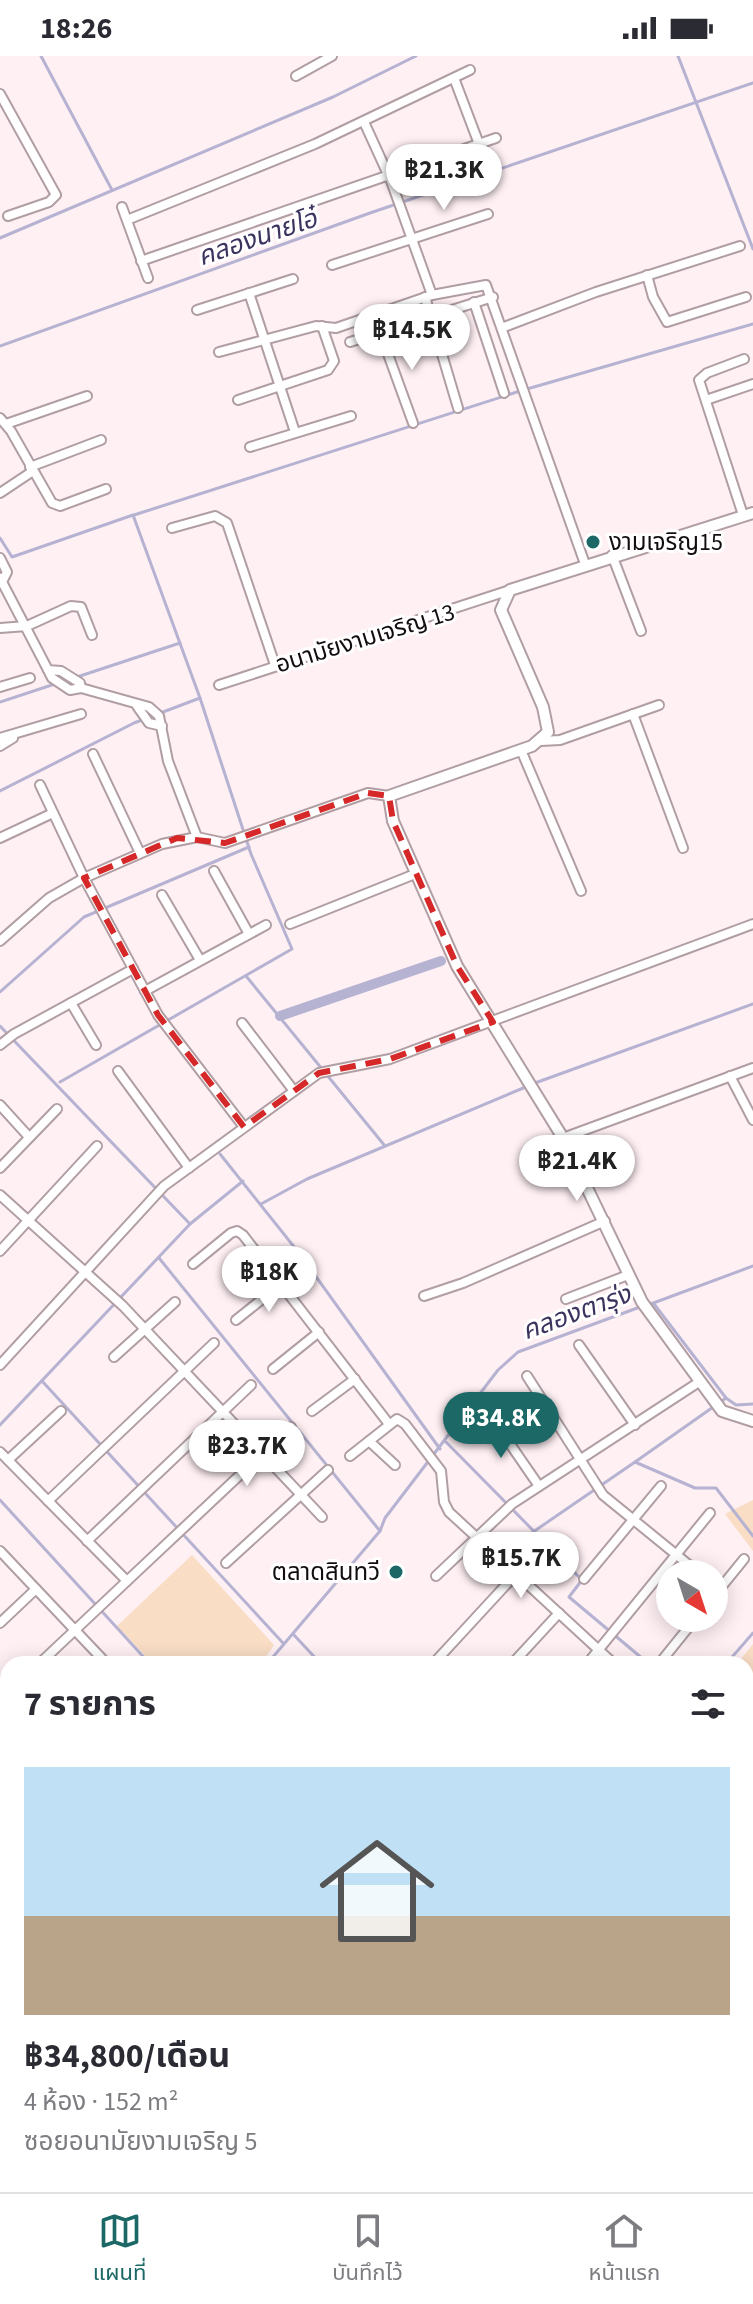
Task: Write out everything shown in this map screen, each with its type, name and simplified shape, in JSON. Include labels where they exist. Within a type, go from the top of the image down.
[{"type":"street","points":[[296,76],[332,56]]},
{"type":"street","points":[[127,220],[364,122],[470,70]]},
{"type":"street","points":[[454,78],[479,144]]},
{"type":"street","points":[[0,94],[56,191],[49,202],[8,216]]},
{"type":"street","points":[[364,122],[389,175],[428,296],[430,317],[458,408]]},
{"type":"street","points":[[141,261],[496,138]]},
{"type":"street","points":[[122,207],[148,278]]},
{"type":"street","points":[[332,265],[488,214]]},
{"type":"street","points":[[504,327],[647,275],[740,246]]},
{"type":"street","points":[[647,275],[653,297],[667,322],[746,297]]},
{"type":"street","points":[[197,310],[293,279]]},
{"type":"street","points":[[219,352],[322,326],[336,328],[428,296],[486,285],[504,327],[585,564]]},
{"type":"street","points":[[249,293],[295,432]]},
{"type":"street","points":[[350,342],[493,297]]},
{"type":"street","points":[[474,302],[504,393]]},
{"type":"street","points":[[238,400],[333,366],[322,326]]},
{"type":"street","points":[[380,332],[413,423]]},
{"type":"street","points":[[541,741],[548,732],[547,718],[501,610],[510,590],[748,514],[706,400],[701,376],[744,359]]},
{"type":"street","points":[[706,400],[753,384]]},
{"type":"street","points":[[87,396],[3,421],[56,506],[106,489]]},
{"type":"street","points":[[250,447],[351,416]]},
{"type":"street","points":[[0,493],[32,469],[101,440]]},
{"type":"street","points":[[172,528],[215,516],[227,523],[275,665]]},
{"type":"street","points":[[612,555],[641,631]]},
{"type":"street","points":[[0,558],[3,577],[50,674],[70,690],[80,685]]},
{"type":"street","name":"อนามัยงามเจริญ 13","points":[[219,685],[510,590]]},
{"type":"street","points":[[0,628],[27,626],[71,606],[81,607],[92,635]]},
{"type":"street","points":[[50,674],[61,671],[80,685],[139,710],[149,723],[161,721]]},
{"type":"street","points":[[0,687],[30,678]]},
{"type":"street","points":[[0,941],[49,898],[84,878],[177,838],[197,837],[225,843],[368,793],[389,796],[541,741],[560,740],[659,705]]},
{"type":"street","points":[[139,710],[149,707],[161,721],[168,761],[197,837]]},
{"type":"street","points":[[0,738],[81,714]]},
{"type":"street","points":[[633,714],[683,848]]},
{"type":"street","points":[[0,746],[24,731]]},
{"type":"street","points":[[521,750],[581,891]]},
{"type":"street","points":[[93,754],[140,853]]},
{"type":"street","points":[[40,785],[84,878],[158,1015],[244,1127]]},
{"type":"street","points":[[389,796],[393,821],[457,966],[563,1138],[646,1307],[722,1411],[753,1421]]},
{"type":"street","points":[[0,838],[53,813]]},
{"type":"street","points":[[214,871],[249,934]]},
{"type":"street","points":[[290,924],[415,874]]},
{"type":"street","points":[[162,895],[200,960]]},
{"type":"street","points":[[2,1360],[161,1190],[319,1073],[390,1059],[493,1022],[575,987],[753,924]]},
{"type":"street","points":[[145,991],[266,925]]},
{"type":"street","points":[[0,1045],[14,1034],[133,969]]},
{"type":"street","points":[[71,1003],[96,1045]]},
{"type":"street","points":[[242,1023],[294,1091]]},
{"type":"street","points":[[563,1138],[753,1068]]},
{"type":"street","points":[[118,1071],[189,1168]]},
{"type":"street","points":[[730,1076],[753,1120]]},
{"type":"street","points":[[0,1105],[29,1137]]},
{"type":"street","points":[[0,1168],[57,1109]]},
{"type":"street","points":[[0,1251],[97,1146]]},
{"type":"street","points":[[0,1195],[123,1306],[322,1517]]},
{"type":"street","points":[[424,1296],[463,1283],[605,1221]]},
{"type":"street","points":[[193,1264],[237,1231],[389,1424]]},
{"type":"street","points":[[566,1299],[628,1275]]},
{"type":"street","points":[[236,1320],[281,1284]]},
{"type":"street","points":[[114,1357],[175,1302]]},
{"type":"street","points":[[273,1369],[319,1332]]},
{"type":"street","points":[[48,1501],[214,1343]]},
{"type":"street","points":[[579,1345],[635,1425]]},
{"type":"street","points":[[527,1376],[603,1495],[682,1560]]},
{"type":"street","points":[[312,1411],[355,1379]]},
{"type":"street","points":[[436,1576],[512,1504],[699,1382]]},
{"type":"street","points":[[87,1541],[251,1385]]},
{"type":"street","points":[[8,1460],[61,1411]]},
{"type":"street","points":[[490,1415],[539,1486]]},
{"type":"street","points":[[350,1456],[397,1419],[405,1424],[439,1467],[447,1510],[605,1656]]},
{"type":"street","points":[[47,1656],[98,1605],[291,1427]]},
{"type":"street","points":[[369,1441],[395,1465]]},
{"type":"street","points":[[0,1452],[127,1581]]},
{"type":"street","points":[[226,1563],[328,1470]]},
{"type":"street","points":[[584,1579],[661,1486]]},
{"type":"street","points":[[594,1656],[710,1513]]},
{"type":"street","points":[[0,1551],[99,1656]]},
{"type":"street","points":[[728,1577],[744,1559]]},
{"type":"street","points":[[441,1656],[516,1574]]},
{"type":"street","points":[[0,1623],[36,1589]]},
{"type":"street","points":[[519,1656],[559,1613]]},
{"type":"street","points":[[665,1656],[685,1632]]},
{"type":"highlighted area","points":[[368,793],[389,796],[393,821],[457,966],[493,1022],[390,1059],[319,1073],[244,1127],[158,1015],[84,878],[177,838],[225,843]]},
{"type":"shaded area","points":[[753,1500],[753,1551],[725,1514]]},
{"type":"shaded area","points":[[192,1555],[274,1645],[266,1656],[145,1656],[117,1626]]},
{"type":"shaded area","points":[[753,1644],[753,1656],[743,1656]]},
{"type":"waterway","points":[[41,56],[112,190]]},
{"type":"waterway","points":[[0,238],[333,97],[416,56]]},
{"type":"waterway","points":[[678,56],[753,249]]},
{"type":"waterway","name":"คลองนายโอ๋","points":[[0,346],[370,213],[753,83]]},
{"type":"waterway","points":[[134,515],[520,391],[753,324]]},
{"type":"waterway","points":[[0,538],[12,557],[133,515],[200,698],[251,854],[292,949],[60,1082]]},
{"type":"waterway","points":[[77,677],[180,643]]},
{"type":"waterway","points":[[0,702],[70,679]]},
{"type":"waterway","points":[[0,791],[134,723],[200,698]]},
{"type":"waterway","points":[[0,992],[84,917],[249,847]]},
{"type":"waterway","points":[[280,1016],[441,961]]},
{"type":"waterway","points":[[246,976],[385,1146]]},
{"type":"waterway","points":[[535,1083],[753,1004]]},
{"type":"waterway","points":[[0,1026],[190,1224]]},
{"type":"waterway","points":[[261,1204],[307,1179],[528,1086]]},
{"type":"waterway","points":[[220,1154],[299,1253],[440,1449]]},
{"type":"waterway","points":[[0,1425],[190,1224],[243,1181]]},
{"type":"waterway","points":[[159,1258],[380,1531]]},
{"type":"waterway","name":"คลองตารุ่ง","points":[[648,1305],[753,1266]]},
{"type":"waterway","points":[[654,1304],[726,1398],[736,1405],[753,1404]]},
{"type":"waterway","name":"คลองตารุ่ง","points":[[274,1656],[380,1531],[385,1518],[498,1370],[518,1352],[640,1307]]},
{"type":"waterway","points":[[42,1381],[283,1643]]},
{"type":"waterway","points":[[635,1462],[726,1398]]},
{"type":"waterway","points":[[446,1442],[582,1580],[569,1597],[639,1656]]},
{"type":"waterway","points":[[533,1532],[635,1462],[695,1488],[716,1488],[753,1536]]},
{"type":"waterway","points":[[0,1500],[143,1656]]},
{"type":"waterway","points":[[733,1656],[753,1633]]},
{"type":"waterway","points":[[294,1635],[314,1656]]},
{"type":"place","name":"งามเจริญ15","points":[[593,542]]},
{"type":"place","name":"ตลาดสินทวี","points":[[396,1572]]}]
